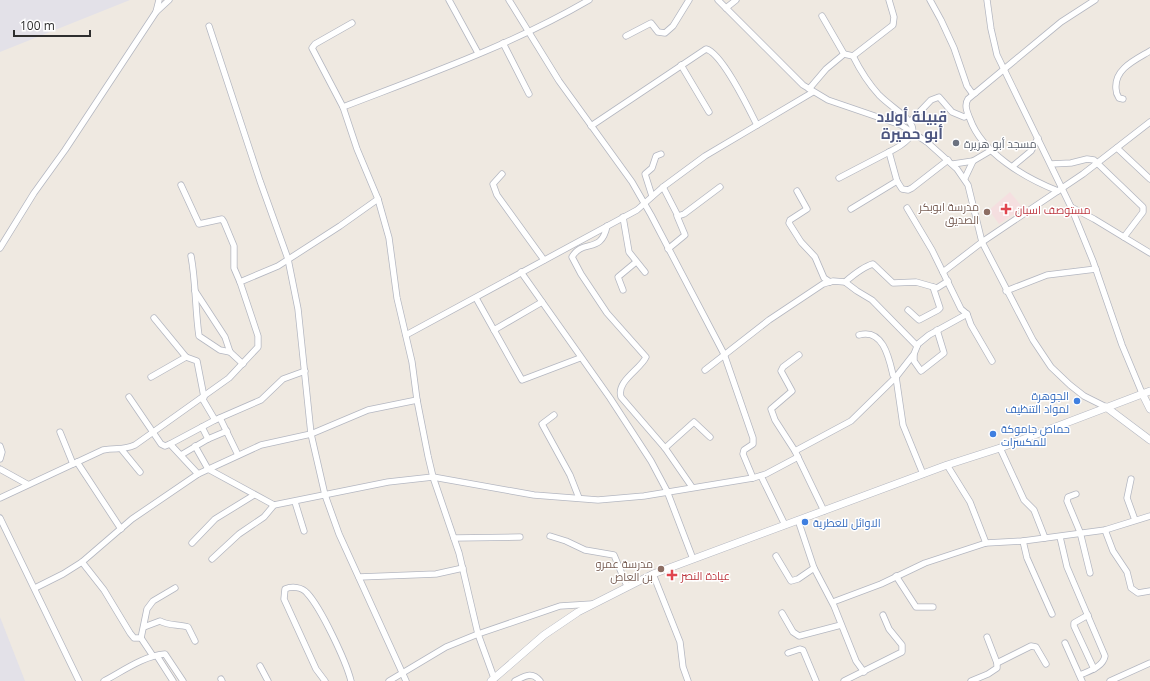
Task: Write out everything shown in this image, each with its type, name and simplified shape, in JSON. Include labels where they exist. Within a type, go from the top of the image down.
[{"type":"street","points":[[156,12],[160,0]]},
{"type":"street","points":[[0,248],[34,193],[54,167],[156,12],[169,0]]},
{"type":"street","points":[[448,0],[478,54]]},
{"type":"street","points":[[509,0],[560,81],[645,204],[724,354],[753,438],[753,444],[744,450],[744,454],[753,478]]},
{"type":"street","points":[[343,107],[478,54],[529,32],[568,13],[581,2],[589,0]]},
{"type":"street","points":[[626,36],[651,24],[658,32],[665,33],[673,26],[690,0]]},
{"type":"street","points":[[718,0],[794,78],[811,90],[828,100],[883,118],[913,132],[950,162],[965,178],[970,192],[982,242],[1006,291],[1033,340],[1051,366],[1070,385],[1084,396],[1106,407],[1150,440]]},
{"type":"street","points":[[726,8],[736,0]]},
{"type":"street","points":[[822,16],[844,54],[853,56],[893,25],[894,17],[889,0]]},
{"type":"street","points":[[930,0],[954,48],[967,86],[972,93],[975,93]]},
{"type":"street","points":[[987,0],[994,47],[1003,70],[1051,164],[1060,189],[1071,207],[1096,269],[1122,345],[1150,409]]},
{"type":"street","points":[[1060,189],[1036,180],[990,150],[977,134],[968,115],[967,102],[975,93],[1061,22],[1096,0]]},
{"type":"street","points":[[352,23],[315,44],[312,48],[343,107],[357,149],[378,199],[391,249],[397,298],[412,362],[416,400],[433,477],[463,568],[478,634],[492,680],[544,635],[592,604],[653,574],[947,465],[1000,448],[1150,391]]},
{"type":"street","points":[[209,26],[260,181],[288,259],[298,308],[310,434],[324,495],[339,534],[406,681]]},
{"type":"street","points":[[503,43],[529,94]]},
{"type":"street","points":[[591,126],[704,50],[709,50],[736,84],[757,125]]},
{"type":"street","points":[[1123,99],[1119,98],[1116,93],[1116,82],[1118,75],[1129,64],[1150,51]]},
{"type":"street","points":[[406,335],[623,218],[645,204],[663,187],[705,156],[792,106],[811,90],[826,69],[844,54]]},
{"type":"street","points":[[853,56],[874,89],[897,108],[910,122],[913,132]]},
{"type":"street","points":[[681,65],[709,112]]},
{"type":"street","points":[[910,122],[931,100],[939,97],[952,112],[964,117],[968,115]]},
{"type":"street","points":[[943,272],[982,242],[1098,163],[1150,122]]},
{"type":"street","points":[[839,178],[907,141],[913,132]]},
{"type":"street","points":[[1013,166],[1031,151],[1038,138]]},
{"type":"street","points":[[1117,148],[1150,179]]},
{"type":"street","points":[[889,152],[897,181],[902,189],[908,190],[950,162],[973,161],[990,150]]},
{"type":"street","points":[[652,196],[646,174],[652,168],[656,156],[661,154]]},
{"type":"street","points":[[1051,164],[1071,163],[1087,159],[1094,160],[1098,163],[1144,209],[1124,237]]},
{"type":"street","points":[[965,178],[973,161]]},
{"type":"street","points":[[502,174],[493,184],[498,195],[544,260]]},
{"type":"street","points":[[851,209],[897,181]]},
{"type":"street","points":[[0,498],[27,484],[103,450],[114,448],[122,450],[135,445],[229,378],[258,346],[259,342],[240,282],[234,268],[234,246],[224,222],[222,219],[199,224],[182,186]]},
{"type":"street","points":[[663,187],[685,234],[668,249]]},
{"type":"street","points":[[677,216],[684,214],[720,188]]},
{"type":"street","points":[[798,191],[808,209],[789,220],[789,223],[801,242],[815,257],[824,278],[830,282]]},
{"type":"street","points":[[240,282],[288,259],[340,226],[378,199]]},
{"type":"street","points":[[1071,207],[1124,237],[1150,254]]},
{"type":"street","points":[[907,208],[948,281],[961,309],[967,314],[971,325],[992,361]]},
{"type":"street","points":[[623,218],[628,247],[636,262],[645,272]]},
{"type":"street","points":[[607,226],[605,235],[601,242],[582,248],[572,257],[581,274],[607,313],[646,356],[620,390],[620,396],[665,448],[692,487]]},
{"type":"street","points":[[192,256],[199,336],[220,350],[230,352]]},
{"type":"street","points":[[623,290],[618,277],[636,262]]},
{"type":"street","points":[[845,282],[851,276],[859,273],[864,267],[873,264],[893,283],[916,282],[933,287],[939,287],[948,281]]},
{"type":"street","points":[[1006,291],[1048,275],[1096,269]]},
{"type":"street","points":[[521,272],[651,461],[667,491],[693,559]]},
{"type":"street","points":[[705,370],[769,320],[823,284],[830,282],[845,282],[872,300],[917,346]]},
{"type":"street","points":[[908,310],[918,320],[938,310],[940,308],[933,287]]},
{"type":"street","points":[[194,291],[225,337],[230,352],[243,364]]},
{"type":"street","points":[[476,298],[522,380],[580,358]]},
{"type":"street","points":[[494,330],[542,302]]},
{"type":"street","points":[[795,451],[851,421],[868,407],[896,377],[914,354],[917,346],[923,339],[967,314]]},
{"type":"street","points":[[154,318],[168,332],[186,356],[197,361],[203,398],[227,431],[238,455]]},
{"type":"street","points":[[914,354],[914,361],[920,370],[944,353],[937,330]]},
{"type":"street","points":[[859,335],[870,334],[885,346],[893,375],[896,377],[903,424],[923,474]]},
{"type":"street","points":[[799,355],[783,367],[781,371],[792,391],[771,410],[775,420],[795,451],[824,511]]},
{"type":"street","points":[[151,377],[186,356]]},
{"type":"street","points":[[129,397],[162,445],[170,444],[218,419],[260,400],[283,378],[305,370]]},
{"type":"street","points":[[35,588],[63,574],[82,562],[121,528],[152,504],[208,469],[261,445],[310,434],[362,412],[416,400]]},
{"type":"street","points":[[554,415],[542,424],[570,475],[579,498]]},
{"type":"street","points":[[665,448],[694,422],[710,437]]},
{"type":"street","points":[[202,427],[208,439]]},
{"type":"street","points":[[181,455],[208,439],[227,431]]},
{"type":"street","points":[[60,432],[75,463],[121,528]]},
{"type":"street","points":[[170,444],[198,474]]},
{"type":"street","points":[[0,446],[2,452],[0,459]]},
{"type":"street","points":[[195,446],[208,469],[274,505],[295,502],[388,482],[433,477],[534,495],[598,500],[626,498],[753,478],[761,476],[798,457]]},
{"type":"street","points":[[1000,448],[1024,500],[1034,510],[1045,538]]},
{"type":"street","points":[[122,450],[140,472]]},
{"type":"street","points":[[947,465],[970,502],[986,543]]},
{"type":"street","points":[[0,469],[27,484]]},
{"type":"street","points":[[761,476],[785,525]]},
{"type":"street","points":[[1131,479],[1127,498],[1135,520]]},
{"type":"street","points":[[1076,494],[1068,497],[1067,501],[1080,532],[1090,573]]},
{"type":"street","points":[[192,543],[215,519],[254,495]]},
{"type":"street","points":[[295,502],[304,530]]},
{"type":"street","points":[[212,559],[239,534],[264,517],[274,505]]},
{"type":"street","points":[[833,602],[925,563],[986,543],[1060,537],[1080,532],[1105,530],[1150,516]]},
{"type":"street","points":[[0,518],[35,588],[78,681]]},
{"type":"street","points":[[798,520],[814,568],[833,602],[856,662],[864,672]]},
{"type":"street","points":[[1105,530],[1113,551],[1127,572],[1131,588],[1138,592],[1150,591]]},
{"type":"street","points":[[550,536],[566,541],[585,550],[614,555],[627,586]]},
{"type":"street","points":[[454,538],[520,537]]},
{"type":"street","points":[[1060,537],[1065,560],[1106,656],[1104,660],[1094,669],[1080,675]]},
{"type":"street","points":[[1023,541],[1027,558],[1052,614]]},
{"type":"street","points":[[776,556],[790,581],[798,579],[814,568]]},
{"type":"street","points":[[82,562],[104,590],[130,633],[134,638],[141,638]]},
{"type":"street","points":[[358,577],[436,574],[463,568]]},
{"type":"street","points":[[653,574],[680,642],[683,667],[688,681]]},
{"type":"street","points":[[896,576],[916,608],[933,607]]},
{"type":"street","points":[[325,681],[316,669],[284,598],[285,590],[290,587],[301,588],[308,593],[347,666],[351,681]]},
{"type":"street","points":[[141,638],[147,609],[153,601],[175,588]]},
{"type":"street","points":[[389,681],[401,672],[446,647],[478,634],[560,606],[592,604]]},
{"type":"street","points":[[782,613],[793,632],[799,636],[841,625]]},
{"type":"street","points":[[844,681],[896,656],[903,650],[902,645],[889,629],[883,615]]},
{"type":"street","points":[[1088,616],[1074,623],[1074,626],[1094,669]]},
{"type":"street","points":[[144,627],[160,621],[166,624],[188,627],[195,641]]},
{"type":"street","points":[[971,681],[995,670],[997,663],[987,636]]},
{"type":"street","points":[[141,638],[173,681]]},
{"type":"street","points":[[1065,643],[1082,681]]},
{"type":"street","points":[[997,663],[1031,646],[1036,647],[1046,664]]},
{"type":"street","points":[[788,653],[800,649],[803,650],[816,681]]},
{"type":"street","points":[[104,681],[155,656],[167,655],[183,681]]},
{"type":"street","points":[[1110,681],[1150,663]]},
{"type":"street","points":[[260,666],[268,681]]},
{"type":"street","points":[[515,681],[530,675],[536,676],[540,681]]},
{"type":"shaded area","points":[[0,0],[130,0],[0,52]]},
{"type":"shaded area","name":"مستوصف اسبان","points":[[1010,192],[1023,208],[999,224],[989,210]]},
{"type":"shaded area","points":[[0,617],[25,681],[0,681]]},
{"type":"place","name":"مسجد أبو هريرة","points":[[956,143]]},
{"type":"place","name":"مستوصف اسبان","points":[[1006,209]]},
{"type":"place","name":"مدرسة ابوبكر الصديق","points":[[987,212]]},
{"type":"place","name":"الجوهرة لمواد التنظيف","points":[[1077,401]]},
{"type":"place","name":"حماص جاموكة للمكسرات","points":[[993,434]]},
{"type":"place","name":"الاوائل للعطرية","points":[[805,522]]},
{"type":"place","name":"مدرسة عمرو بن العاص","points":[[661,569]]},
{"type":"place","name":"عيادة النصر","points":[[672,575]]},
{"type":"district","name":"قبيلة أولاد أبو حميرة","points":[[912,124]]}]
